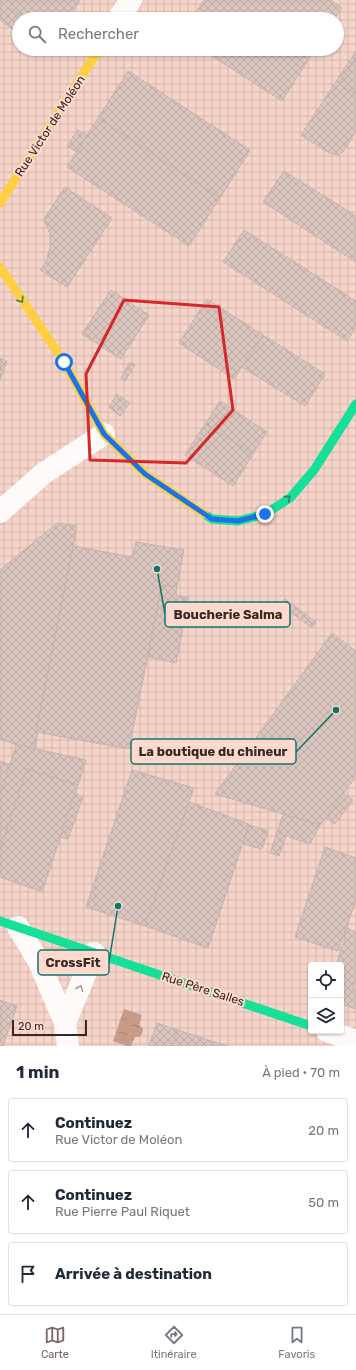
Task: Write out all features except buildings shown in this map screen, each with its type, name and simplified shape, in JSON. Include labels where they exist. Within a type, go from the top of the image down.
[{"type":"street","points":[[122,12],[130,0]]},
{"type":"street","name":"Rue Victor de Moléon","points":[[0,203],[94,56]]},
{"type":"street","points":[[0,268],[64,362],[104,434],[145,474],[212,519],[238,521],[265,514],[290,498],[314,470],[356,404]]},
{"type":"street","points":[[0,512],[44,473],[104,434]]},
{"type":"street","name":"Rue Père Salles","points":[[9,924],[308,1025]]},
{"type":"street","name":"Rue Père Salles","points":[[9,924],[39,962],[65,1023],[68,1046]]},
{"type":"street","name":"Rue Père Salles","points":[[65,1023],[94,953]]},
{"type":"street","points":[[336,1034],[356,1041]]},
{"type":"highlighted area","points":[[124,300],[219,307],[233,410],[186,463],[90,460],[86,374]]},
{"type":"shaded area","points":[[0,0],[356,0],[356,1046],[0,1046]]},
{"type":"water","points":[[124,1009],[142,1015],[139,1025],[143,1029],[142,1034],[139,1037],[135,1037],[131,1046],[113,1041]]},
{"type":"traffic: fast","points":[[204,514],[212,519],[238,521],[265,514],[290,498],[314,470],[356,404]]},
{"type":"traffic: fast","points":[[0,921],[308,1025]]},
{"type":"traffic: slow","points":[[0,203],[94,56]]},
{"type":"traffic: slow","points":[[0,267],[64,362],[104,434],[145,474],[204,514]]},
{"type":"place","name":"Boucherie Salma","points":[[157,569]]},
{"type":"place","name":"La boutique du chineur","points":[[336,710]]},
{"type":"place","name":"CrossFit","points":[[118,906]]},
{"type":"route","points":[[64,362],[104,434],[145,474],[212,519],[238,521],[265,514]]}]
